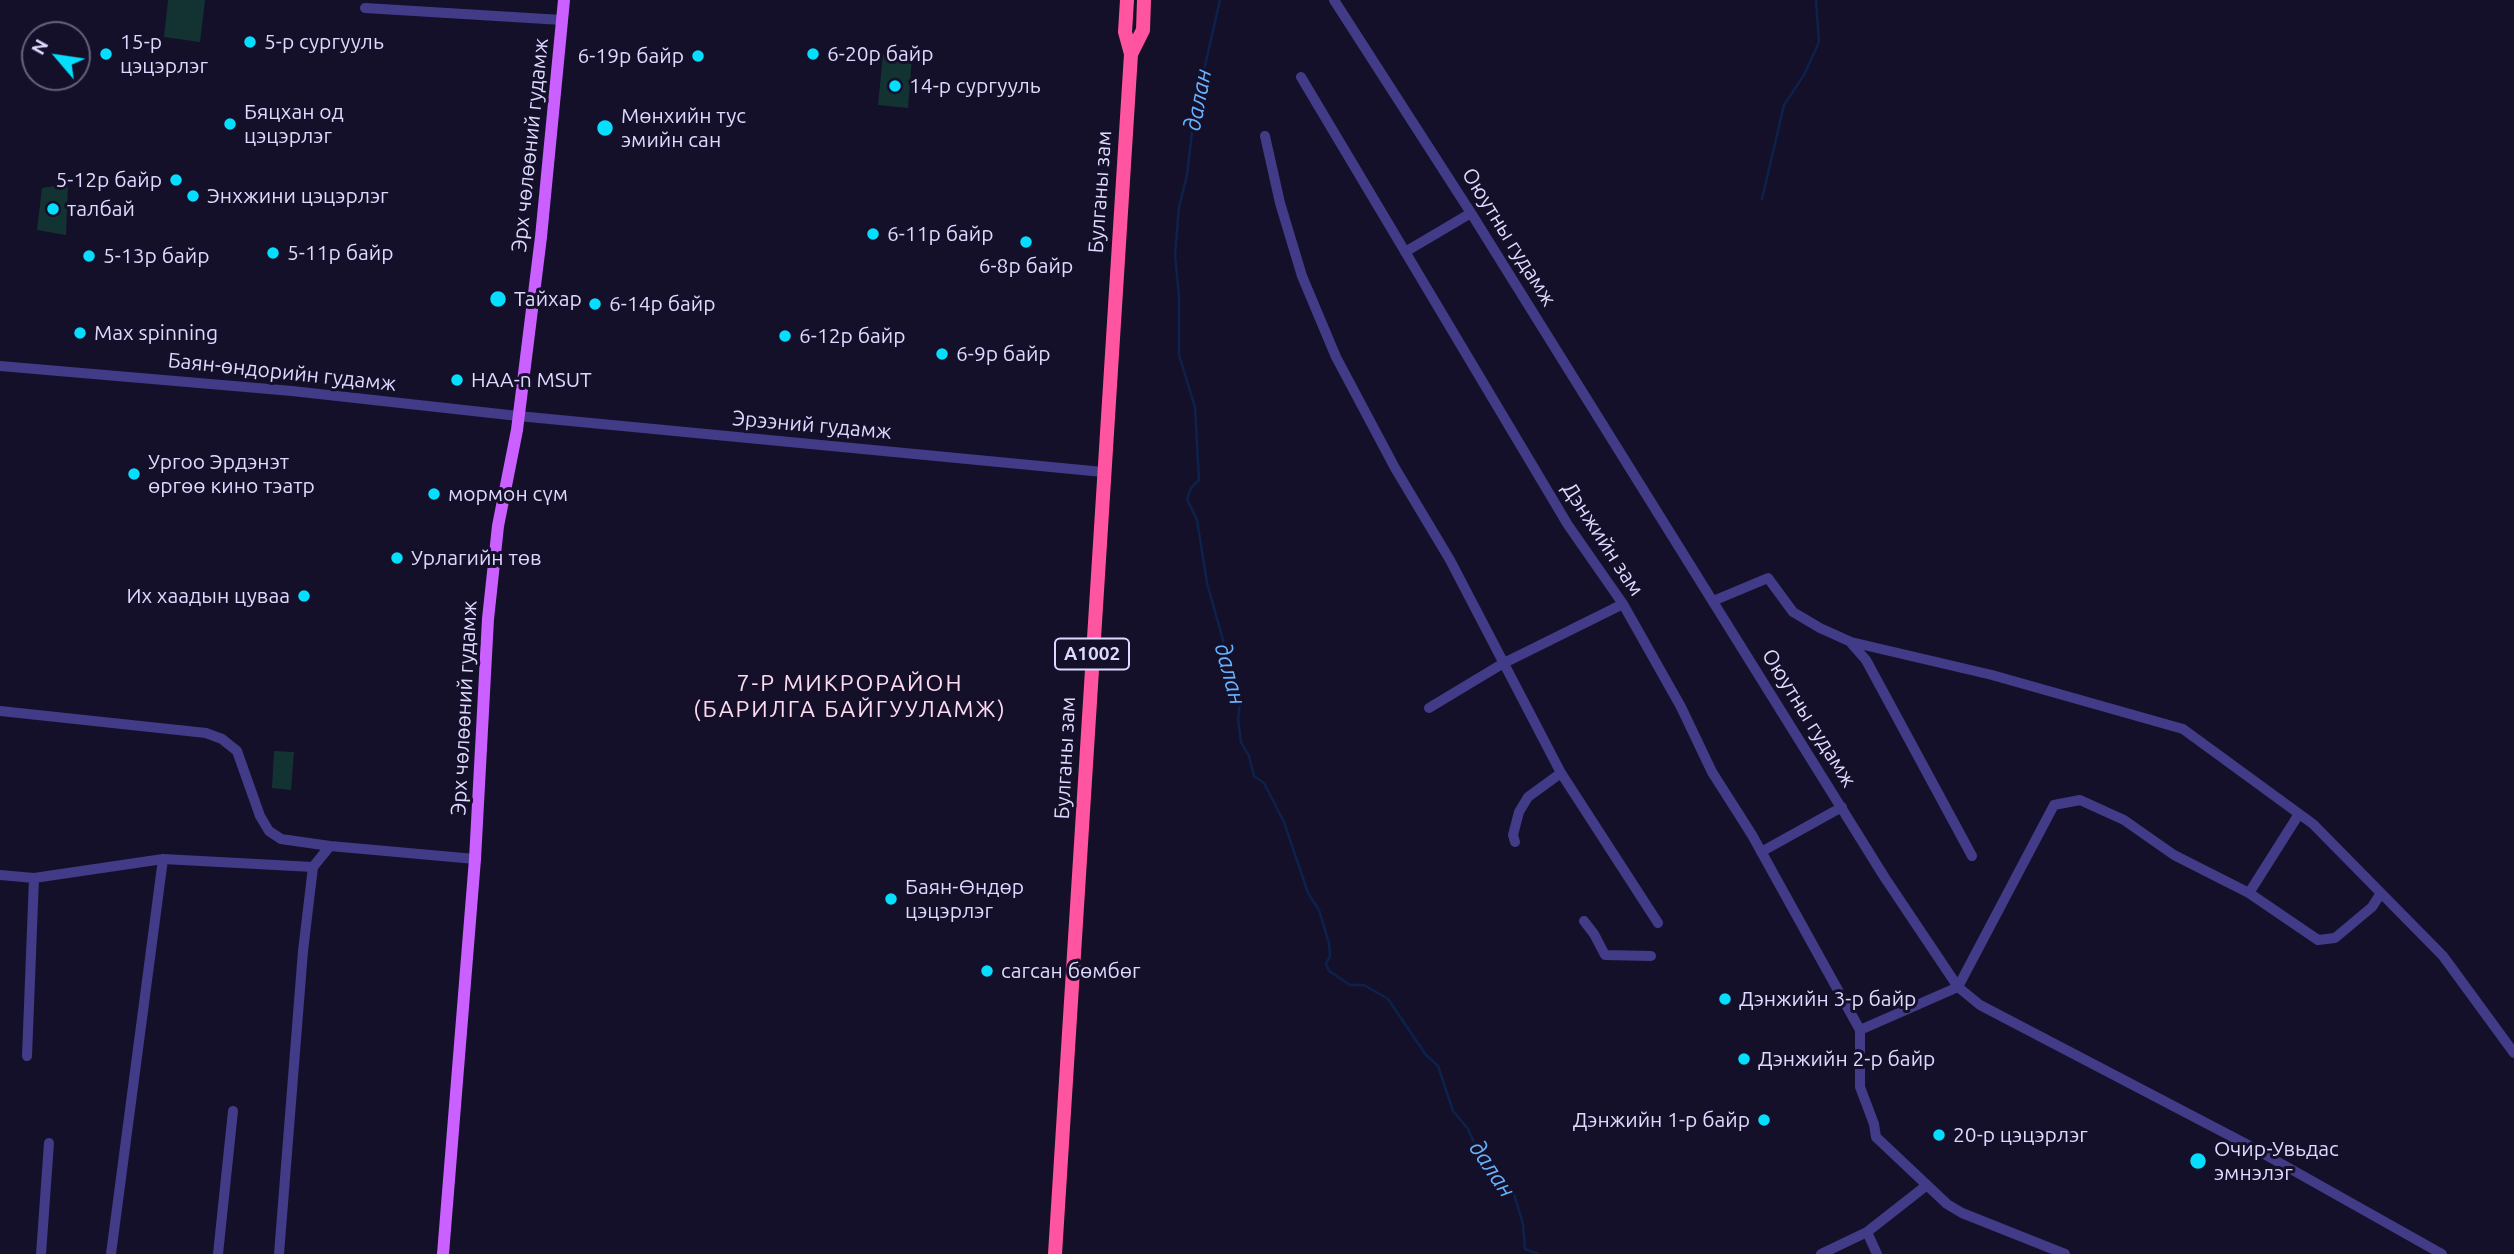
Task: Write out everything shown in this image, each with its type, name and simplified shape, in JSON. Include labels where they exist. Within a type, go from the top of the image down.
[{"type":"highway","name":"Булганы зам","points":[[1055,1254],[1131,54],[1125,32],[1127,0]]},
{"type":"highway","name":"Булганы зам","points":[[1131,54],[1143,30],[1144,0]]},
{"type":"main road","name":"Эрх чөлөөний гудамж","points":[[443,1254],[475,859],[488,619],[498,526],[518,416],[541,237],[564,0]]},
{"type":"street","name":"Оюутны гудамж","points":[[1335,0],[1471,213],[1885,878],[1958,987],[1980,1005],[2248,1145],[2442,1254]]},
{"type":"street","points":[[365,8],[562,20]]},
{"type":"street","name":"Дэнжийн зам","points":[[1301,77],[1568,525],[1623,604],[1681,707],[1712,772],[1761,852],[1860,1030]]},
{"type":"street","points":[[1265,136],[1280,203],[1302,276],[1336,357],[1395,468],[1450,560],[1561,773],[1658,923]]},
{"type":"street","points":[[1405,252],[1471,213]]},
{"type":"street","name":"Баян-өндорийн гудамж","points":[[0,366],[292,391],[518,416]]},
{"type":"street","name":"Эрээний гудамж","points":[[518,416],[1103,472]]},
{"type":"street","points":[[1713,601],[1768,578],[1793,612],[1851,642],[1992,675],[2183,729],[2313,824],[2443,956],[2514,1053]]},
{"type":"street","points":[[1429,708],[1502,664],[1623,604]]},
{"type":"street","points":[[1851,642],[1866,660],[1972,856]]},
{"type":"street","points":[[0,711],[206,733],[222,739],[237,751],[260,816],[269,831],[281,839],[475,859]]},
{"type":"street","points":[[1515,842],[1513,835],[1519,812],[1528,797],[1561,773]]},
{"type":"street","points":[[2065,1254],[1962,1213],[1947,1204],[1876,1137],[1860,1087],[1860,1030],[1958,987],[2054,805],[2080,800],[2124,820],[2174,855],[2249,893],[2318,940],[2335,938],[2372,907],[2381,893]]},
{"type":"street","points":[[1761,852],[1842,807]]},
{"type":"street","points":[[2249,893],[2300,814]]},
{"type":"street","points":[[279,1254],[302,965],[313,867],[330,846]]},
{"type":"street","points":[[0,875],[34,878],[163,859],[313,867]]},
{"type":"street","points":[[111,1254],[163,859]]},
{"type":"street","points":[[27,1056],[34,878]]},
{"type":"street","points":[[1584,921],[1605,955],[1651,956]]},
{"type":"street","points":[[218,1254],[233,1111]]},
{"type":"street","points":[[41,1254],[49,1143]]},
{"type":"street","points":[[1821,1254],[1867,1232],[1927,1185]]},
{"type":"street","points":[[1867,1232],[1877,1254]]},
{"type":"green space","points":[[168,0],[205,0],[200,42],[164,37]]},
{"type":"green space","points":[[883,55],[912,57],[908,108],[878,105]]},
{"type":"green space","name":"талбай","points":[[68,184],[66,235],[37,230],[42,188]]},
{"type":"green space","points":[[274,751],[294,752],[291,790],[272,788]]},
{"type":"waterway","name":"далан","points":[[1220,0],[1194,114],[1187,175],[1179,207],[1175,255],[1179,295],[1179,355],[1195,407],[1199,480],[1191,488],[1187,499],[1197,520],[1207,583],[1223,640],[1225,664],[1240,701],[1238,719],[1241,742],[1249,756],[1254,776],[1264,783],[1284,822],[1308,893],[1319,910],[1329,943],[1330,956],[1326,964],[1329,971],[1350,985],[1364,985],[1388,999],[1426,1055],[1438,1066],[1453,1111],[1468,1129],[1489,1166],[1514,1194],[1523,1224],[1525,1249],[1538,1254]]},
{"type":"waterway","points":[[1762,199],[1784,105],[1804,75],[1819,42],[1816,0]]},
{"type":"place","name":"5-р сургууль","points":[[250,42]]},
{"type":"place","name":"15-р цэцэрлэг","points":[[106,54]]},
{"type":"place","name":"6-20р байр","points":[[813,54]]},
{"type":"place","name":"6-19р байр","points":[[698,56]]},
{"type":"place","name":"14-р сургууль","points":[[895,86]]},
{"type":"place","name":"Бяцхан од цэцэрлэг","points":[[230,124]]},
{"type":"place","name":"Мөнхийн тус эмийн сан","points":[[605,128]]},
{"type":"place","name":"5-12р байр","points":[[176,180]]},
{"type":"place","name":"Энхжини цэцэрлэг","points":[[193,196]]},
{"type":"place","name":"талбай","points":[[53,209]]},
{"type":"place","name":"6-11р байр","points":[[873,234]]},
{"type":"place","name":"6-8р байр","points":[[1026,242]]},
{"type":"place","name":"5-11р байр","points":[[273,253]]},
{"type":"place","name":"5-13р байр","points":[[89,256]]},
{"type":"place","name":"Тайхар","points":[[498,299]]},
{"type":"place","name":"6-14р байр","points":[[595,304]]},
{"type":"place","name":"Max spinning","points":[[80,333]]},
{"type":"place","name":"6-12р байр","points":[[785,336]]},
{"type":"place","name":"6-9р байр","points":[[942,354]]},
{"type":"place","name":"HAA-n MSUT","points":[[457,380]]},
{"type":"place","name":"Ургоо Эрдэнэт өргөө кино тэатр","points":[[134,474]]},
{"type":"place","name":"мормон сүм","points":[[434,494]]},
{"type":"place","name":"Урлагийн төв","points":[[397,558]]},
{"type":"place","name":"Их хаадын цуваа","points":[[304,596]]},
{"type":"place","name":"Баян-Өндөр цэцэрлэг","points":[[891,899]]},
{"type":"place","name":"сагсан бөмбөг","points":[[987,971]]},
{"type":"place","name":"Дэнжийн 3-р байр","points":[[1725,999]]},
{"type":"place","name":"Дэнжийн 2-р байр","points":[[1744,1059]]},
{"type":"place","name":"Дэнжийн 1-р байр","points":[[1764,1120]]},
{"type":"place","name":"20-р цэцэрлэг","points":[[1939,1135]]},
{"type":"place","name":"Oчир-Увьдас эмнэлэг","points":[[2198,1161]]},
{"type":"district","name":"7-Р МИКРОРАЙОН (БАРИЛГА БАЙГУУЛАМЖ)","points":[[850,696]]}]
